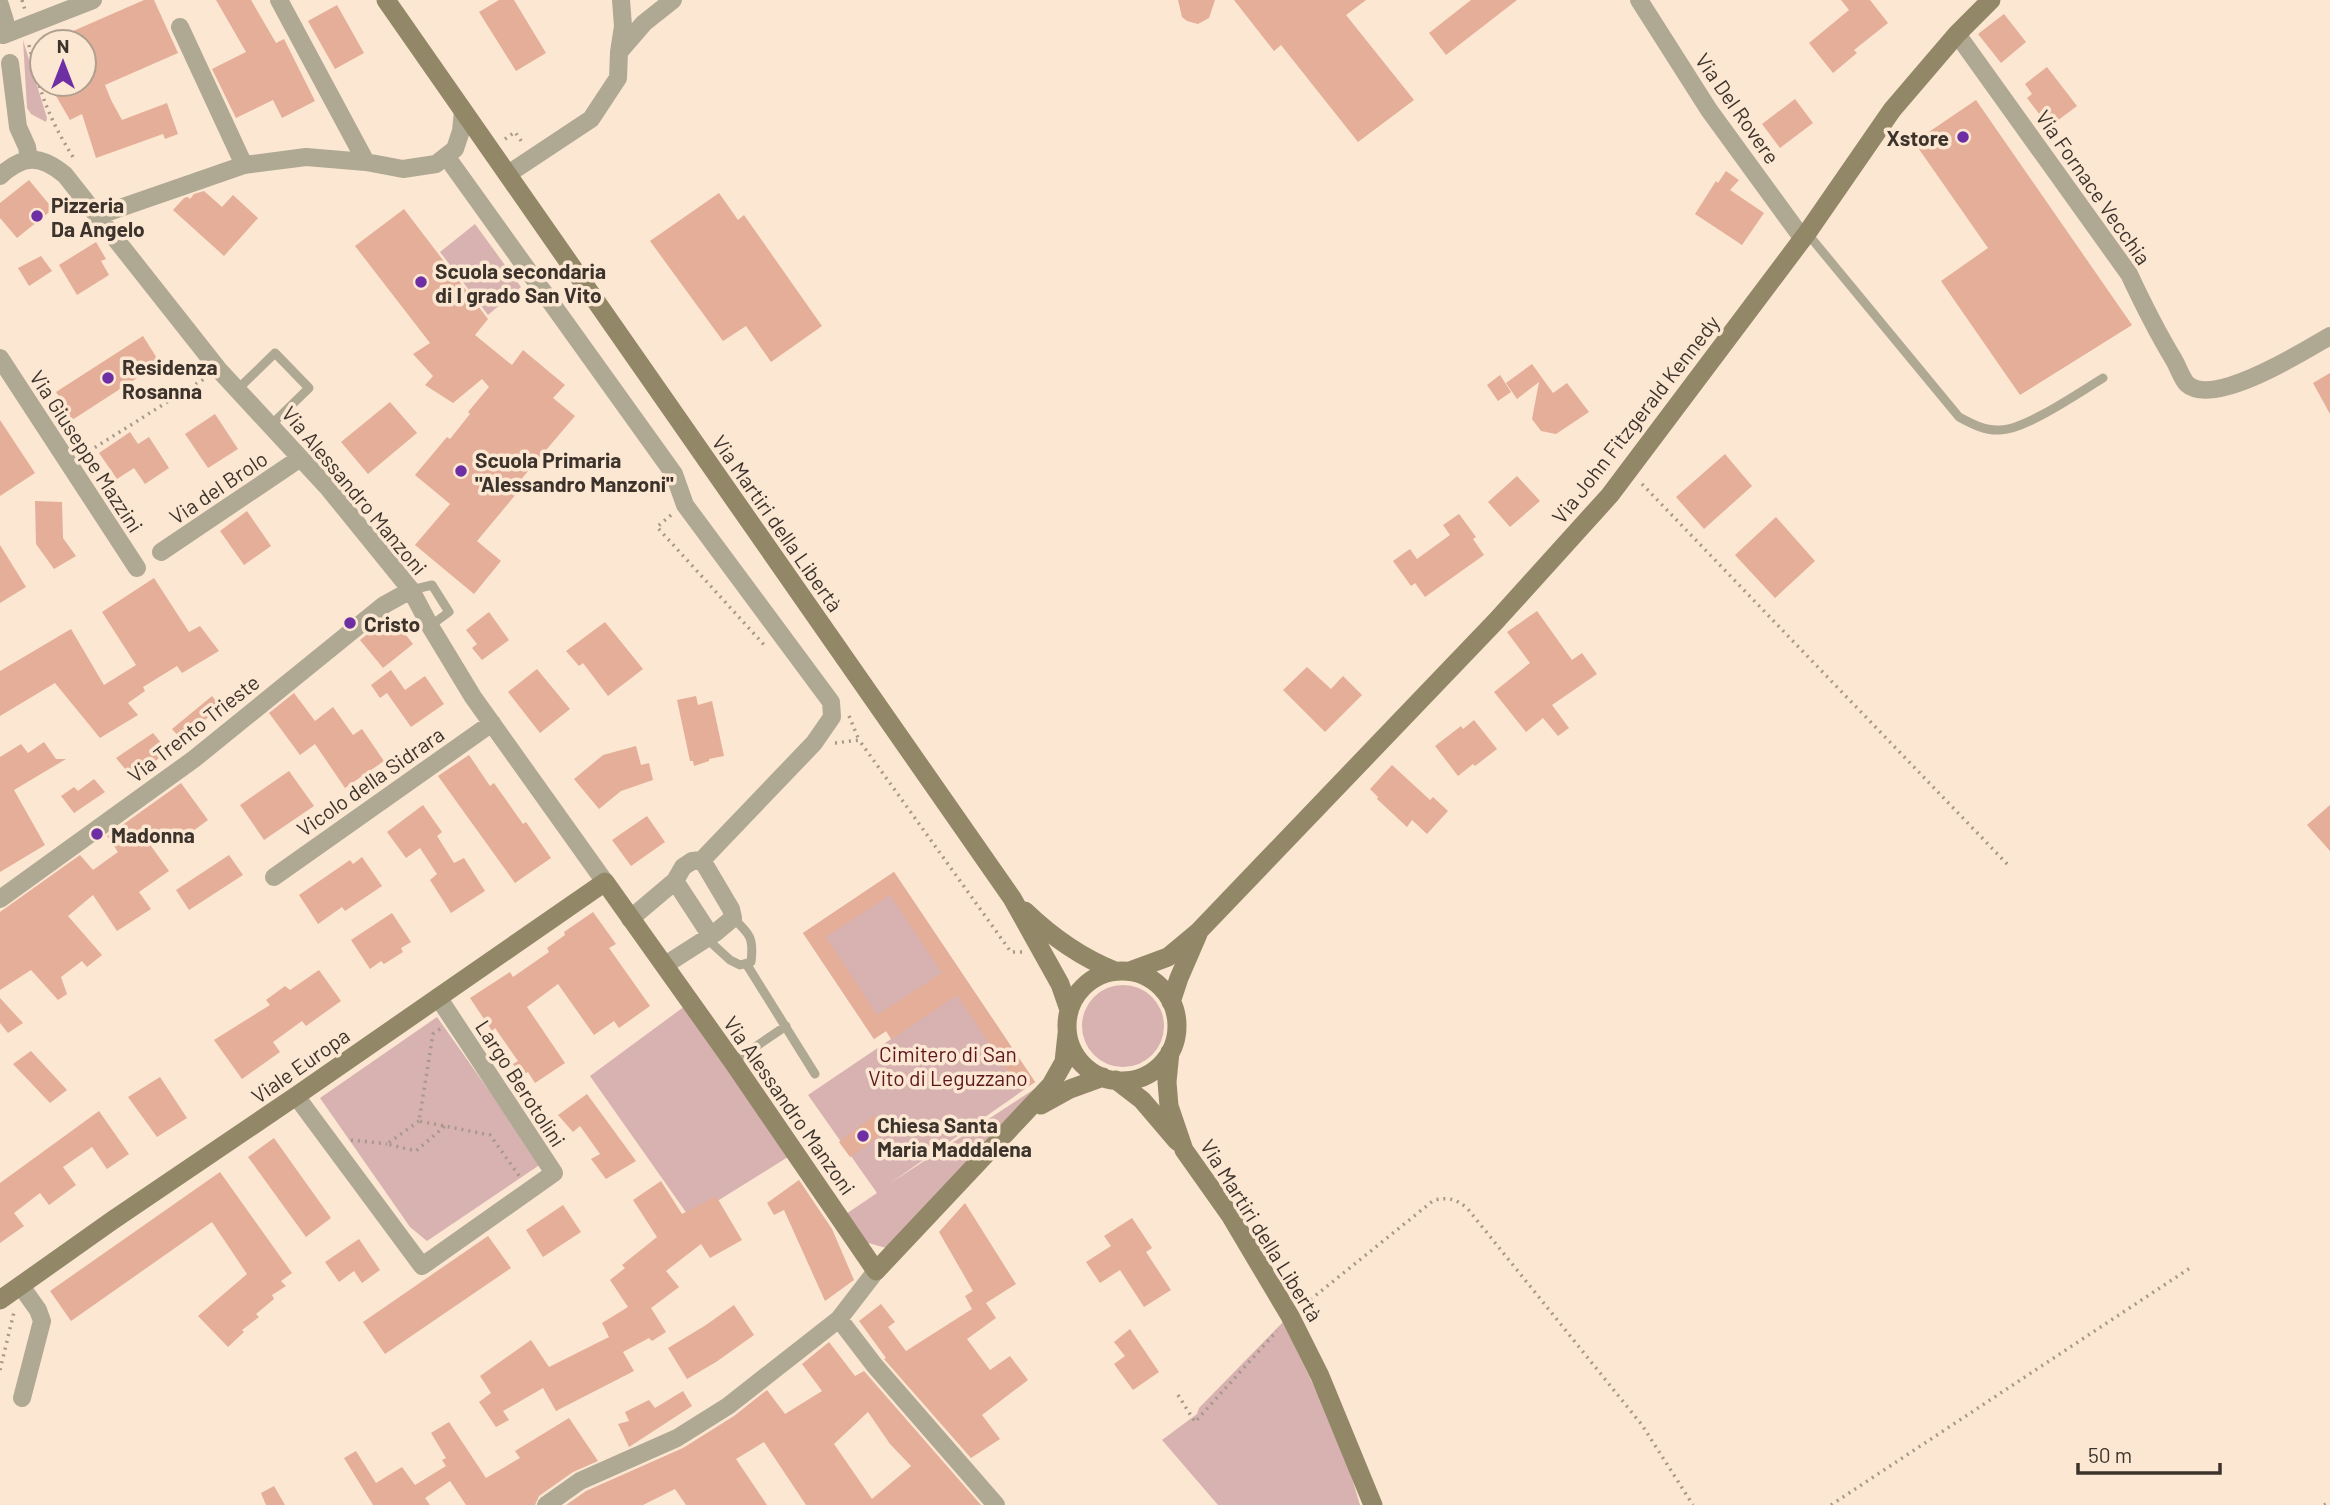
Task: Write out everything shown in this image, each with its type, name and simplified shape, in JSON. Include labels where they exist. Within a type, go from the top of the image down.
[{"type":"main road","name":"Via Martiri della Libertà","points":[[386,0],[1012,898],[1060,984],[1069,1010]]},
{"type":"main road","name":"Via John Fitzgerald Kennedy","points":[[1122,971],[1168,957],[1198,932],[1496,621],[1609,495],[1805,236],[1892,110],[1958,34],[1992,0]]},
{"type":"main road","name":"Via Alessandro Manzoni","points":[[604,882],[733,1062],[876,1271]]},
{"type":"main road","name":"Viale Europa","points":[[0,1300],[604,882]]},
{"type":"main road","name":"Via Martiri della Libertà","points":[[1012,898],[1051,936],[1091,962],[1122,971]]},
{"type":"main road","name":"Via John Fitzgerald Kennedy","points":[[1171,1002],[1198,932]]},
{"type":"main road","points":[[876,1271],[1025,1114],[1058,1074],[1067,1054],[1069,1010],[1086,984],[1100,975],[1122,971],[1154,981],[1164,990],[1177,1018],[1176,1036],[1170,1052],[1157,1068],[1130,1080],[1110,1079],[1070,1089],[1025,1114]]},
{"type":"main road","points":[[1067,1034],[1074,1053],[1086,1068],[1110,1079],[1142,1100],[1184,1150]]},
{"type":"main road","name":"Via Martiri della Libertà","points":[[1170,1052],[1167,1082],[1169,1106],[1184,1150],[1230,1214],[1290,1315],[1320,1376],[1373,1505]]},
{"type":"street","points":[[1,33],[27,27],[93,0]]},
{"type":"street","points":[[279,0],[366,162]]},
{"type":"street","points":[[508,174],[591,119],[618,78],[623,26],[621,0]]},
{"type":"street","points":[[619,52],[643,23],[673,0]]},
{"type":"street","name":"Via Del Rovere","points":[[1639,0],[1709,110],[1805,236]]},
{"type":"street","points":[[0,5],[5,21],[1,33]]},
{"type":"street","points":[[180,27],[244,165]]},
{"type":"street","points":[[0,176],[29,159],[18,127],[5,69],[12,53],[9,43],[1,33]]},
{"type":"street","name":"Via Fornace Vecchia","points":[[1958,34],[2129,274],[2148,315],[2188,384],[2201,389],[2225,387],[2270,370],[2330,336]]},
{"type":"street","points":[[0,107],[18,127]]},
{"type":"street","points":[[97,216],[244,165],[306,157],[366,162],[403,169],[436,164],[455,149],[461,131],[463,111]]},
{"type":"street","points":[[446,156],[674,474],[685,505],[831,702],[832,717],[814,743],[702,860],[692,861],[683,867],[675,881],[630,919]]},
{"type":"street","name":"Via Alessandro Manzoni","points":[[29,159],[51,163],[65,174],[219,370],[329,489],[411,590],[473,697],[604,882]]},
{"type":"street","name":"Via Giuseppe Mazzini","points":[[0,358],[137,568]]},
{"type":"street","name":"Via del Brolo","points":[[161,552],[299,459]]},
{"type":"street","name":"Via Trento Trieste","points":[[0,899],[194,759],[384,605],[411,590]]},
{"type":"street","name":"Vicolo della Sidrara","points":[[274,877],[492,723]]},
{"type":"street","points":[[665,965],[733,918],[731,909],[702,860]]},
{"type":"street","points":[[675,881],[710,936]]},
{"type":"street","name":"Largo Berotolini","points":[[331,1141],[422,1266],[554,1173],[438,997]]},
{"type":"street","points":[[296,1096],[331,1141]]},
{"type":"street","points":[[546,1505],[580,1481],[677,1438],[728,1406],[839,1319],[876,1271]]},
{"type":"street","points":[[21,1286],[38,1310],[42,1321],[22,1398]]},
{"type":"street","points":[[839,1319],[875,1366],[996,1505]]},
{"type":"lane","points":[[1805,236],[1959,417],[1982,428],[2002,431],[2024,424],[2103,378]]},
{"type":"lane","points":[[237,390],[275,353],[309,388],[270,426]]},
{"type":"lane","points":[[710,936],[730,960],[740,965],[751,962],[753,947],[749,934],[733,918]]},
{"type":"lane","points":[[747,965],[815,1074]]},
{"type":"lane","points":[[733,1062],[786,1026]]},
{"type":"path","points":[[22,0],[39,89],[54,126],[73,158]]},
{"type":"path","points":[[69,464],[219,370]]},
{"type":"path","points":[[1644,486],[2010,867]]},
{"type":"path","points":[[657,527],[774,656]]},
{"type":"path","points":[[839,720],[847,710],[859,740],[1011,952],[1026,953],[1037,946]]},
{"type":"path","points":[[814,743],[822,752],[841,741],[859,740]]},
{"type":"path","points":[[387,1144],[419,1121],[433,1034],[452,1019]]},
{"type":"path","points":[[419,1121],[490,1135],[530,1190]]},
{"type":"path","points":[[331,1141],[387,1144],[416,1151],[445,1126]]},
{"type":"path","points":[[1178,1395],[1195,1422],[1290,1315],[1434,1200],[1448,1198],[1467,1208],[1642,1425],[1693,1505]]},
{"type":"path","points":[[1831,1505],[2190,1268]]},
{"type":"path","points":[[0,1370],[21,1286]]},
{"type":"path","points":[[2324,1505],[2330,1502]]},
{"type":"green space","points":[[23,40],[28,56],[28,98],[41,98],[46,122],[31,114],[27,108]]},
{"type":"green space","points":[[475,224],[521,287],[488,315],[440,252]]},
{"type":"green space","name":"Cimitero di San Vito di Leguzzano","points":[[894,872],[1035,1082],[889,1184],[1036,1088],[886,1248],[865,1242],[846,1214],[877,1193],[808,1095],[891,1039],[886,1031],[874,1039],[803,933]]},
{"type":"green space","points":[[1123,985],[1139,988],[1152,997],[1161,1010],[1164,1026],[1161,1042],[1152,1055],[1139,1064],[1123,1067],[1107,1064],[1094,1055],[1085,1042],[1082,1026],[1085,1010],[1094,997],[1107,988]]},
{"type":"green space","points":[[685,1006],[788,1157],[690,1218],[590,1076]]},
{"type":"green space","points":[[437,1017],[541,1164],[427,1241],[410,1227],[320,1098]]},
{"type":"green space","points":[[1283,1322],[1341,1442],[1360,1505],[1218,1505],[1162,1440],[1197,1414],[1199,1408]]},
{"type":"building","points":[[144,0],[154,0],[178,53],[105,85],[122,120],[167,103],[178,134],[165,139],[163,134],[96,158],[82,114],[70,120],[57,98],[98,98],[98,28],[80,28]]},
{"type":"building","points":[[216,0],[251,0],[276,43],[284,39],[315,101],[282,118],[273,100],[236,118],[212,69],[246,52]]},
{"type":"building","points":[[499,0],[514,0],[546,53],[516,71],[479,12]]},
{"type":"building","points":[[1178,0],[1215,0],[1209,18],[1198,24],[1182,17]]},
{"type":"building","points":[[1234,0],[1366,0],[1346,15],[1414,100],[1358,142],[1281,45],[1274,51]]},
{"type":"building","points":[[1471,0],[1517,0],[1446,55],[1429,33]]},
{"type":"building","points":[[1841,0],[1870,0],[1888,23],[1854,50],[1857,53],[1833,73],[1809,43],[1849,10]]},
{"type":"building","points":[[337,5],[364,53],[335,69],[308,21]]},
{"type":"building","points":[[2004,14],[2026,42],[2001,63],[1978,34]]},
{"type":"building","points":[[2047,67],[2077,106],[2049,127],[2027,98],[2032,94],[2025,84]]},
{"type":"building","points":[[1795,99],[1813,123],[1780,148],[1762,124]]},
{"type":"building","points":[[1976,100],[2132,325],[2020,395],[1941,281],[1988,248],[1914,142]]},
{"type":"building","points":[[1726,171],[1739,180],[1730,190],[1764,213],[1742,245],[1695,214],[1716,181],[1718,183]]},
{"type":"building","points":[[29,180],[53,209],[17,238],[0,218],[0,203]]},
{"type":"building","points":[[204,191],[222,207],[233,195],[258,218],[224,256],[173,210],[184,198],[190,199],[194,194]]},
{"type":"building","points":[[719,193],[738,220],[744,215],[822,326],[771,362],[746,326],[723,341],[650,241]]},
{"type":"building","points":[[404,209],[488,319],[475,335],[512,365],[523,350],[565,385],[553,398],[575,416],[518,483],[522,487],[477,541],[501,561],[474,594],[415,545],[450,504],[415,475],[447,437],[450,439],[489,387],[482,379],[453,403],[425,385],[433,376],[413,354],[430,343],[355,246]]},
{"type":"building","points":[[96,242],[106,259],[101,261],[109,275],[77,295],[59,265]]},
{"type":"building","points":[[41,256],[52,271],[29,286],[18,268]]},
{"type":"building","name":"Residenza Rosanna","points":[[143,336],[160,363],[66,424],[58,412],[66,407],[56,392]]},
{"type":"building","points":[[1532,364],[1553,393],[1567,383],[1589,412],[1556,434],[1541,431],[1532,419],[1539,382],[1517,399],[1506,383]]},
{"type":"building","points":[[2330,373],[2330,414],[2313,383]]},
{"type":"building","points":[[1500,375],[1511,392],[1498,401],[1487,385]]},
{"type":"building","points":[[390,402],[417,433],[368,474],[341,442]]},
{"type":"building","points":[[215,414],[238,449],[208,468],[185,434]]},
{"type":"building","points":[[0,420],[35,473],[0,496]]},
{"type":"building","points":[[130,432],[138,444],[149,437],[169,468],[145,484],[134,468],[117,479],[99,453]]},
{"type":"building","points":[[1725,454],[1752,486],[1704,529],[1676,497]]},
{"type":"building","points":[[1517,476],[1540,501],[1510,527],[1488,502]]},
{"type":"building","points":[[35,501],[62,502],[63,538],[76,556],[54,569],[36,544]]},
{"type":"building","points":[[247,511],[271,546],[244,565],[220,531]]},
{"type":"building","points":[[1459,514],[1476,537],[1473,539],[1484,555],[1425,597],[1415,583],[1411,586],[1393,561],[1410,549],[1417,559],[1450,535],[1443,525]]},
{"type":"building","points":[[1776,517],[1815,561],[1775,598],[1735,555]]},
{"type":"building","points":[[0,545],[26,587],[0,603]]},
{"type":"building","points":[[154,578],[189,632],[200,626],[219,651],[182,673],[177,666],[143,687],[145,691],[128,703],[138,715],[100,738],[55,683],[0,716],[0,671],[71,629],[104,685],[136,665],[102,612]]},
{"type":"building","points":[[1537,611],[1572,660],[1582,653],[1597,674],[1552,705],[1569,728],[1558,736],[1543,718],[1526,732],[1494,692],[1530,663],[1507,632]]},
{"type":"building","points":[[489,612],[509,640],[482,660],[472,648],[477,644],[466,630]]},
{"type":"building","points":[[391,616],[413,644],[383,668],[360,640]]},
{"type":"building","points":[[605,622],[643,669],[608,696],[583,663],[579,666],[566,651]]},
{"type":"building","points":[[1307,667],[1331,689],[1343,676],[1362,695],[1325,732],[1283,690]]},
{"type":"building","points":[[537,669],[570,709],[540,733],[508,692]]},
{"type":"building","points":[[391,670],[405,690],[425,676],[444,704],[411,727],[387,693],[380,698],[371,685]]},
{"type":"building","points":[[294,693],[315,721],[333,707],[353,735],[362,729],[384,761],[345,788],[315,744],[300,755],[269,713]]},
{"type":"building","points":[[212,696],[221,707],[181,739],[172,729]]},
{"type":"building","points":[[696,696],[698,705],[712,701],[724,756],[694,766],[693,761],[690,761],[677,700]]},
{"type":"building","points":[[1474,720],[1497,749],[1458,776],[1435,746],[1461,726],[1463,729]]},
{"type":"building","points":[[153,733],[167,750],[135,781],[116,758]]},
{"type":"building","points":[[44,742],[56,759],[66,759],[14,790],[45,845],[0,872],[0,757],[21,744],[28,753]]},
{"type":"building","points":[[636,746],[641,765],[649,763],[653,780],[621,791],[599,809],[574,779],[603,755]]},
{"type":"building","points":[[469,755],[490,786],[494,783],[551,858],[515,883],[438,776]]},
{"type":"building","points":[[1392,765],[1430,800],[1433,797],[1448,811],[1427,834],[1412,820],[1407,827],[1370,789]]},
{"type":"building","points":[[289,771],[314,806],[264,840],[240,805]]},
{"type":"building","points":[[94,779],[105,792],[74,813],[61,796],[74,787],[78,791]]},
{"type":"building","points":[[181,783],[208,820],[182,839],[175,829],[151,846],[169,871],[139,892],[151,909],[117,931],[93,895],[68,916],[102,955],[87,967],[82,961],[61,977],[67,994],[58,1000],[31,970],[0,990],[0,912],[80,855],[93,870],[118,852],[107,836]]},
{"type":"building","points":[[423,805],[442,832],[437,836],[454,863],[464,858],[485,891],[451,913],[430,880],[437,874],[420,848],[406,858],[387,832]]},
{"type":"building","points":[[2330,805],[2330,851],[2307,825]]},
{"type":"building","points":[[647,816],[665,842],[631,866],[612,840]]},
{"type":"building","points":[[229,855],[243,875],[189,910],[176,890]]},
{"type":"building","points":[[362,857],[382,886],[345,911],[342,907],[318,924],[299,895],[350,860],[353,864]]},
{"type":"building","points":[[894,872],[1035,1082],[1021,1091],[957,995],[892,1039],[886,1031],[874,1039],[803,933]],"holes":[[[890,895],[942,973],[877,1015],[826,937]]]},
{"type":"building","points":[[593,912],[616,944],[609,948],[650,1006],[619,1028],[614,1021],[594,1035],[558,984],[527,1007],[565,1063],[535,1083],[528,1072],[521,1076],[513,1064],[518,1061],[495,1028],[492,1031],[470,998],[510,972],[513,977],[549,952],[547,948],[565,935],[564,932]]},
{"type":"building","points":[[392,913],[411,942],[401,948],[403,952],[370,969],[351,940]]},
{"type":"building","points":[[319,970],[341,1001],[306,1026],[302,1021],[273,1042],[280,1052],[242,1079],[214,1040],[270,1005],[266,1000],[285,986],[290,990]]},
{"type":"building","points":[[0,998],[23,1023],[8,1033],[0,1023]]},
{"type":"building","points":[[31,1051],[67,1090],[50,1103],[13,1064]]},
{"type":"building","points":[[160,1077],[187,1118],[157,1137],[128,1097]]},
{"type":"building","points":[[587,1094],[636,1161],[606,1179],[591,1159],[600,1154],[580,1126],[573,1132],[558,1115]]},
{"type":"building","points":[[99,1111],[129,1154],[107,1169],[92,1147],[63,1167],[76,1185],[49,1205],[40,1193],[14,1213],[24,1226],[0,1243],[0,1183]]},
{"type":"building","name":"Chiesa Santa Maria Maddalena","points":[[875,1115],[886,1131],[850,1157],[839,1142]]},
{"type":"building","points":[[274,1138],[331,1218],[306,1237],[248,1157]]},
{"type":"building","points":[[220,1172],[292,1273],[281,1281],[286,1286],[272,1295],[274,1299],[256,1314],[259,1317],[242,1330],[244,1332],[228,1347],[198,1316],[247,1274],[212,1222],[71,1321],[50,1291]]},
{"type":"building","points":[[799,1180],[832,1229],[854,1280],[825,1301],[784,1210],[774,1215],[767,1203]]},
{"type":"building","points":[[661,1181],[682,1214],[716,1196],[742,1240],[710,1258],[701,1244],[666,1271],[679,1287],[651,1308],[666,1332],[652,1341],[649,1338],[623,1352],[634,1371],[556,1411],[543,1388],[503,1411],[509,1420],[496,1427],[479,1402],[491,1393],[480,1376],[531,1340],[549,1367],[609,1337],[602,1323],[628,1307],[610,1280],[625,1268],[622,1265],[657,1237],[633,1200]]},
{"type":"building","points":[[965,1203],[1016,1284],[986,1303],[996,1318],[967,1339],[990,1370],[1010,1356],[1028,1380],[982,1415],[1000,1439],[971,1458],[884,1359],[886,1358],[859,1321],[881,1304],[895,1322],[888,1327],[906,1351],[972,1309],[965,1296],[973,1291],[939,1232]]},
{"type":"building","points":[[563,1205],[581,1232],[543,1257],[526,1230]]},
{"type":"building","points":[[1132,1218],[1152,1248],[1146,1252],[1171,1290],[1144,1307],[1120,1270],[1100,1283],[1086,1262],[1111,1246],[1104,1236]]},
{"type":"building","points":[[488,1236],[511,1268],[385,1354],[363,1322]]},
{"type":"building","points":[[359,1239],[380,1270],[362,1283],[354,1271],[339,1282],[325,1262]]},
{"type":"building","points":[[734,1305],[754,1335],[687,1379],[668,1348]]},
{"type":"building","points":[[1130,1329],[1159,1372],[1133,1390],[1114,1364],[1125,1356],[1114,1342]]},
{"type":"building","points":[[829,1342],[855,1376],[864,1371],[981,1505],[806,1505],[764,1442],[736,1459],[767,1505],[686,1505],[675,1489],[643,1505],[566,1505],[586,1491],[683,1448],[734,1416],[767,1390],[785,1414],[822,1391],[802,1364]],"holes":[[[868,1412],[890,1444],[911,1466],[872,1499],[834,1444]]]},
{"type":"building","points":[[683,1391],[692,1406],[629,1447],[618,1424],[629,1421],[625,1412],[649,1400],[655,1408]]},
{"type":"building","points":[[569,1418],[598,1461],[573,1472],[539,1496],[535,1505],[466,1505],[450,1481],[425,1498],[430,1505],[373,1505],[344,1458],[356,1451],[376,1483],[402,1467],[415,1485],[446,1466],[442,1460],[446,1458],[431,1433],[449,1422],[486,1478],[520,1458],[515,1451]]},
{"type":"building","points":[[274,1486],[285,1505],[266,1505],[261,1493]]},
{"type":"place","name":"Xstore","points":[[1963,137]]},
{"type":"place","name":"Pizzeria Da Angelo","points":[[37,216]]},
{"type":"place","name":"Scuola secondaria di I grado San Vito","points":[[421,282]]},
{"type":"place","name":"Residenza Rosanna","points":[[108,378]]},
{"type":"place","name":"Scuola Primaria \"Alessandro Manzoni\"","points":[[461,471]]},
{"type":"place","name":"Cristo","points":[[350,623]]},
{"type":"place","name":"Madonna","points":[[97,834]]},
{"type":"place","name":"Chiesa Santa Maria Maddalena","points":[[863,1136]]}]
